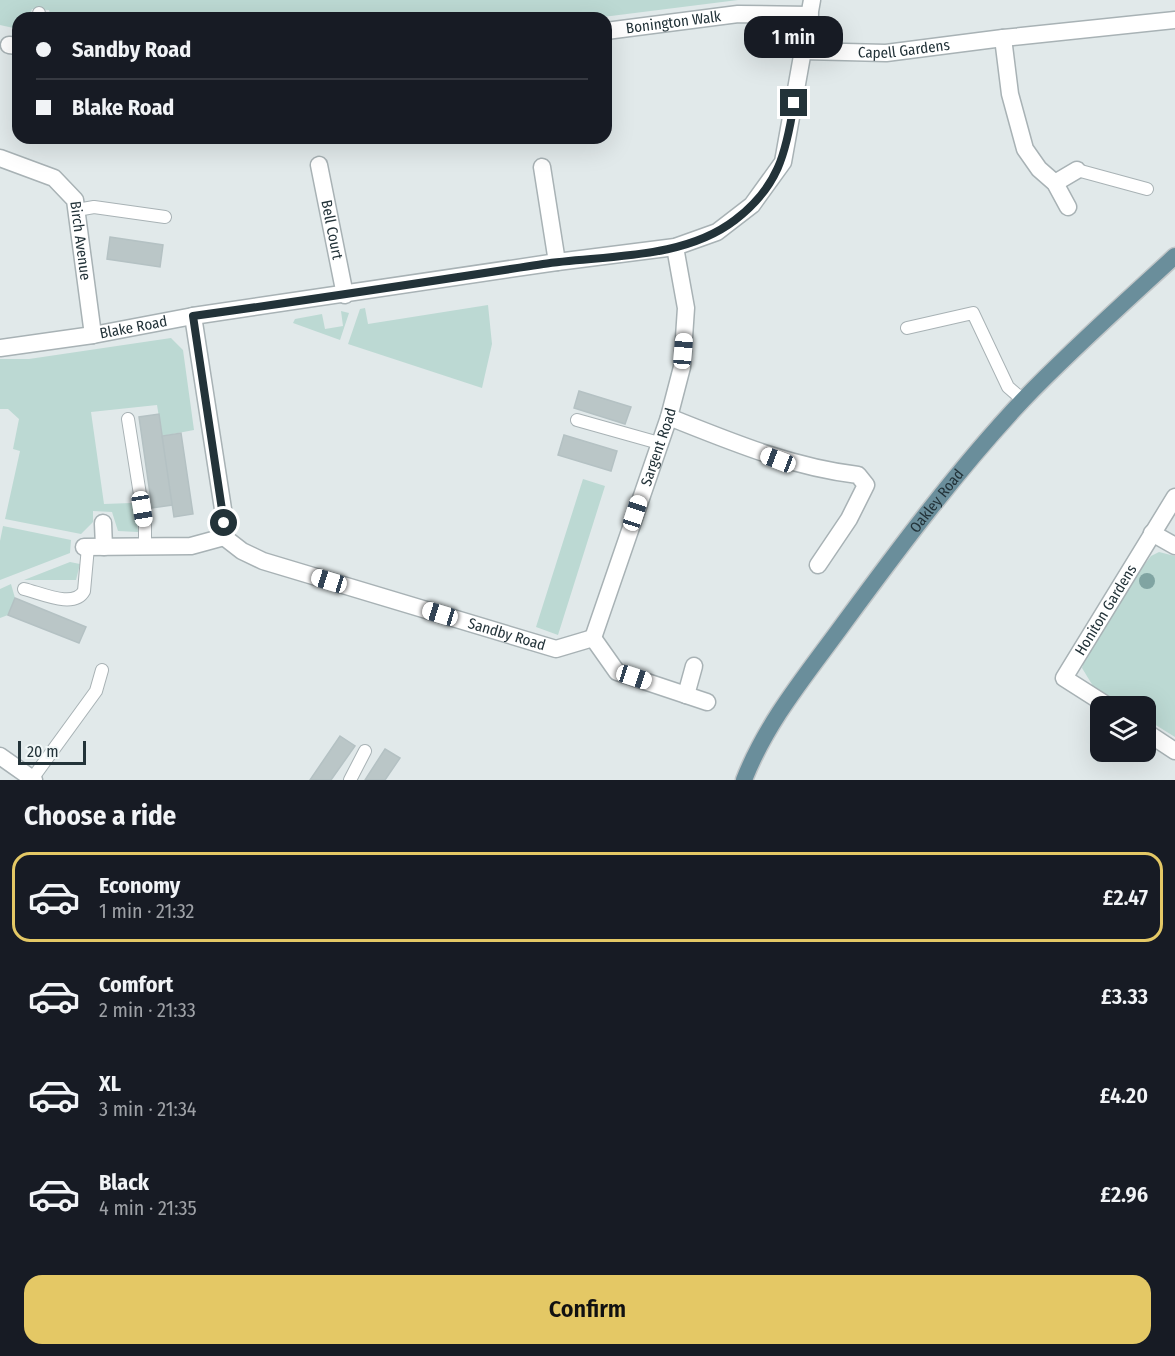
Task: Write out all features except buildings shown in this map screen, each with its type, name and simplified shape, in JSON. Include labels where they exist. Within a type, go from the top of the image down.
[{"type":"main road","name":"Oakley Road","points":[[744,780],[757,749],[783,705],[927,515],[1023,400],[1175,256]]},
{"type":"street","name":"Bonington Walk","points":[[612,30],[738,14],[811,8]]},
{"type":"street","name":"Blake Road","points":[[0,348],[93,335],[193,316],[557,262],[675,248],[717,232],[752,205],[774,177],[785,152],[811,8]]},
{"type":"street","name":"Capell Gardens","points":[[804,51],[886,53],[1175,20]]},
{"type":"street","points":[[1003,38],[1010,94],[1026,149],[1039,169],[1055,183],[1068,207]]},
{"type":"street","name":"Birch Avenue","points":[[0,158],[54,178],[75,200],[93,335]]},
{"type":"street","name":"Bell Court","points":[[319,165],[345,295]]},
{"type":"street","points":[[542,167],[557,262]]},
{"type":"street","points":[[1055,183],[1077,170]]},
{"type":"street","name":"Sargent Road","points":[[593,638],[669,417],[682,367],[686,308],[675,248]]},
{"type":"street","points":[[103,523],[92,547],[191,546],[224,537],[223,509],[193,316]]},
{"type":"street","points":[[669,417],[778,460],[818,470],[858,475],[866,485],[849,519],[818,565]]},
{"type":"street","name":"Honiton Gardens","points":[[1092,696],[1064,678],[1175,497]]},
{"type":"street","points":[[1152,533],[1175,546]]},
{"type":"street","name":"Sandby Road","points":[[224,537],[242,551],[263,561],[556,649],[593,638]]},
{"type":"street","points":[[593,638],[617,672],[707,702]]},
{"type":"street","points":[[686,695],[694,666]]},
{"type":"street","points":[[1156,739],[1175,751]]},
{"type":"street","points":[[0,756],[33,779]]},
{"type":"lane","points":[[1077,170],[1147,189]]},
{"type":"lane","points":[[77,210],[94,207],[165,217]]},
{"type":"lane","points":[[907,328],[974,313],[1008,387],[1023,400]]},
{"type":"lane","points":[[128,419],[145,526],[145,547]]},
{"type":"lane","points":[[577,420],[659,443]]},
{"type":"lane","points":[[24,589],[73,600],[80,597],[84,591],[92,547]]},
{"type":"lane","points":[[33,779],[96,691],[102,670]]},
{"type":"lane","points":[[350,780],[365,751]]},
{"type":"green space","points":[[0,0],[738,0],[612,16],[612,12],[50,12],[49,10],[32,9],[31,12],[12,12],[12,28],[0,25]]},
{"type":"green space","points":[[488,305],[492,344],[482,388],[348,344],[360,309],[365,308],[368,324]]},
{"type":"green space","points":[[341,311],[349,313],[340,340],[293,323],[295,319],[322,314],[325,329],[343,326]]},
{"type":"green space","points":[[171,338],[183,350],[194,430],[162,436],[157,405],[91,412],[104,504],[131,503],[136,510],[138,532],[118,531],[112,512],[93,511],[93,522],[81,534],[5,519],[20,451],[13,449],[19,419],[8,409],[0,409],[0,359],[29,359]]},
{"type":"green space","points":[[583,479],[605,486],[558,635],[536,627]]},
{"type":"green space","points":[[3,526],[71,540],[70,553],[0,580],[0,541]]},
{"type":"green space","points":[[1159,552],[1175,556],[1175,737],[1156,725],[1156,696],[1110,696],[1093,686],[1082,668],[1086,655],[1151,556]]},
{"type":"green space","points":[[70,562],[80,564],[76,580],[24,580]]},
{"type":"green space","points":[[11,584],[15,598],[8,615],[0,618],[0,589]]},
{"type":"route","points":[[224,523],[193,316],[354,294],[557,262],[675,248],[717,232],[752,205],[783,162],[794,103]]}]
